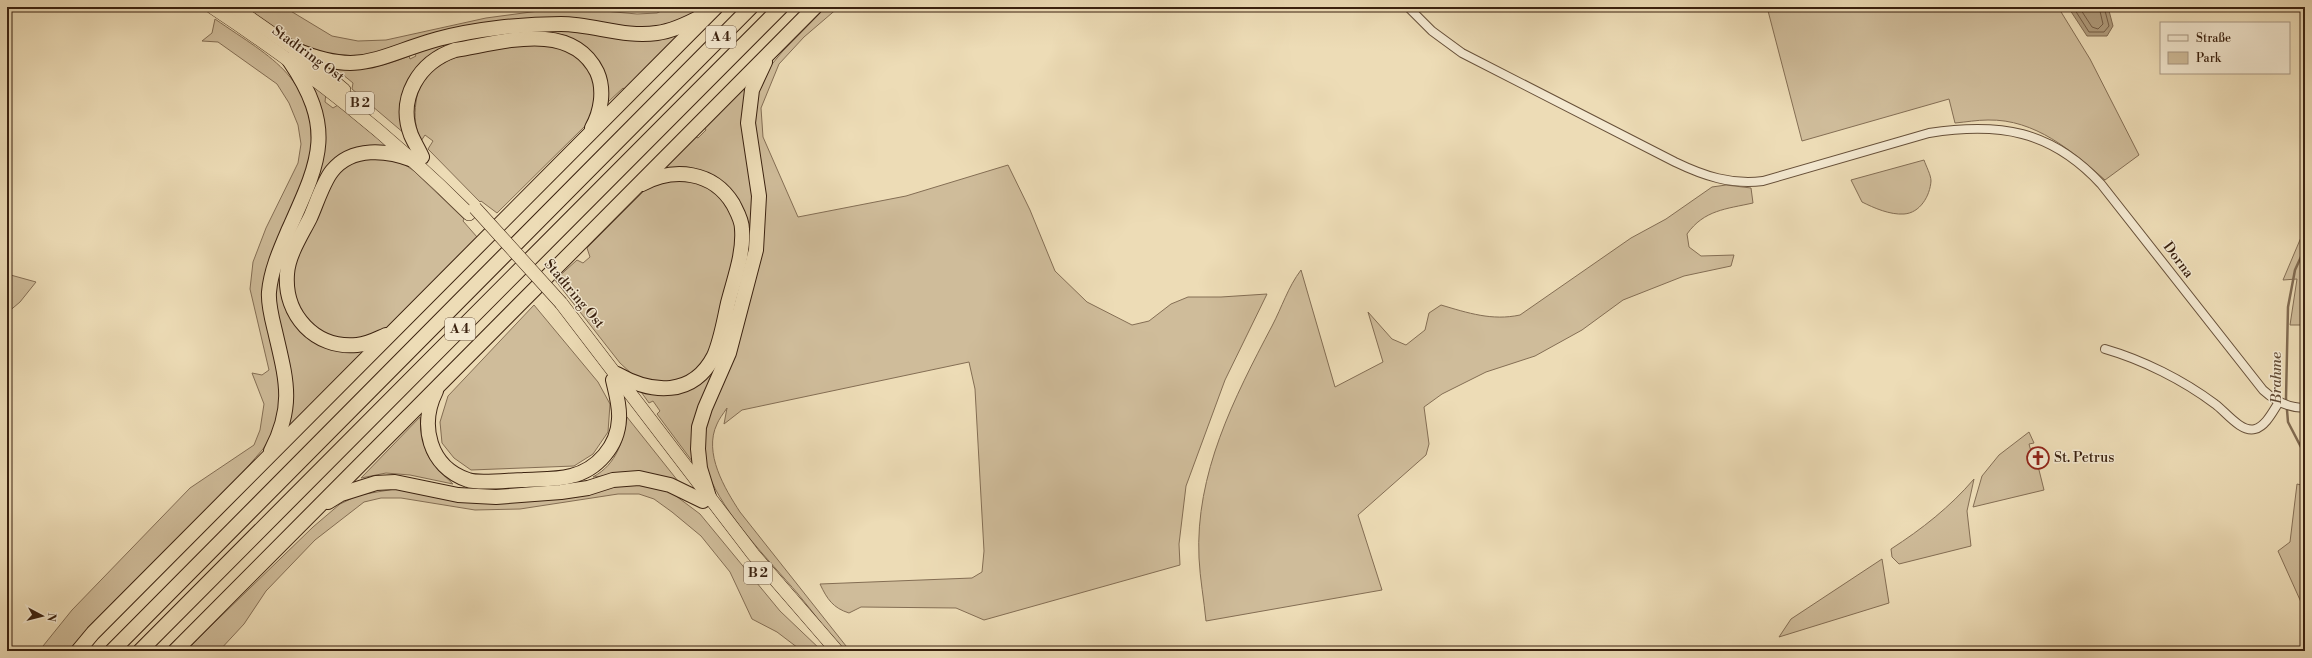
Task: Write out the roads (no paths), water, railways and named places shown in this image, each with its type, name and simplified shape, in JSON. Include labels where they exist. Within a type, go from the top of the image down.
[{"type":"highway","name":"Stadtring Ost","points":[[212,7],[293,55]]},
{"type":"highway","name":"Stadtring Ost","points":[[234,7],[418,158],[472,211],[558,305],[615,377]]},
{"type":"highway","name":"A 4","points":[[112,651],[751,7]]},
{"type":"highway","name":"A 4","points":[[140,651],[781,7]]},
{"type":"highway","points":[[175,651],[815,7]]},
{"type":"highway","points":[[293,55],[328,62],[348,64],[376,61],[438,39],[469,33],[542,25],[588,26],[641,34],[658,33],[681,26],[714,9]]},
{"type":"highway","points":[[78,651],[93,633],[266,461],[714,9]]},
{"type":"highway","points":[[392,333],[358,345],[342,345],[326,341],[313,334],[298,319],[287,295],[287,272],[292,256],[332,171],[344,161],[363,153],[375,151],[389,152],[418,158],[408,123],[407,108],[415,78],[426,66],[441,55],[454,50],[548,38],[566,42],[580,50],[593,65],[601,88],[601,102],[596,121],[588,136]]},
{"type":"highway","points":[[706,499],[698,449],[700,427],[705,408],[730,353],[756,250],[759,196],[749,142],[749,106],[758,76],[771,50]]},
{"type":"highway","points":[[266,461],[276,440],[287,401],[287,384],[273,321],[269,294],[272,275],[278,253],[313,177],[318,156],[319,137],[313,101],[293,55]]},
{"type":"highway","points":[[440,384],[430,404],[427,419],[428,436],[433,450],[442,463],[456,474],[470,481],[554,479],[585,472],[597,463],[609,450],[616,434],[619,420],[615,377],[636,384],[663,390],[688,384],[704,372],[714,356],[720,338],[742,251],[742,228],[739,214],[728,196],[714,183],[698,176],[672,174],[659,177],[633,189]]},
{"type":"highway","name":"B 2","points":[[615,377],[706,499],[755,569],[828,651]]},
{"type":"highway","points":[[314,510],[341,494],[376,483],[395,482],[458,495],[496,497],[561,492],[588,488],[613,480],[639,478],[670,485],[706,499]]},
{"type":"highway","name":"B 2","points":[[706,499],[837,651]]},
{"type":"street","name":"Dorna","points":[[1408,7],[1446,42],[1494,71],[1675,162],[1700,173],[1726,181],[1744,183],[1763,181],[1923,135],[1950,130],[1993,128],[2015,132],[2048,143],[2069,156],[2101,184],[2159,256],[2235,357],[2263,390],[2281,403],[2294,407],[2305,408]]},
{"type":"street","points":[[2105,349],[2137,360],[2188,386],[2210,400],[2246,428],[2255,429],[2262,425],[2281,403]]},
{"type":"water","points":[[2068,7],[2108,7],[2113,26],[2107,36],[2087,36]]},
{"type":"waterway","name":"Brahme","points":[[2305,248],[2295,270],[2288,307],[2286,398],[2288,422],[2303,451],[2305,507]]},
{"type":"waterway","name":"Brahme","points":[[2305,513],[2302,523],[2305,555]]},
{"type":"place","name":"St. Petrus","points":[[2038,458]]}]
